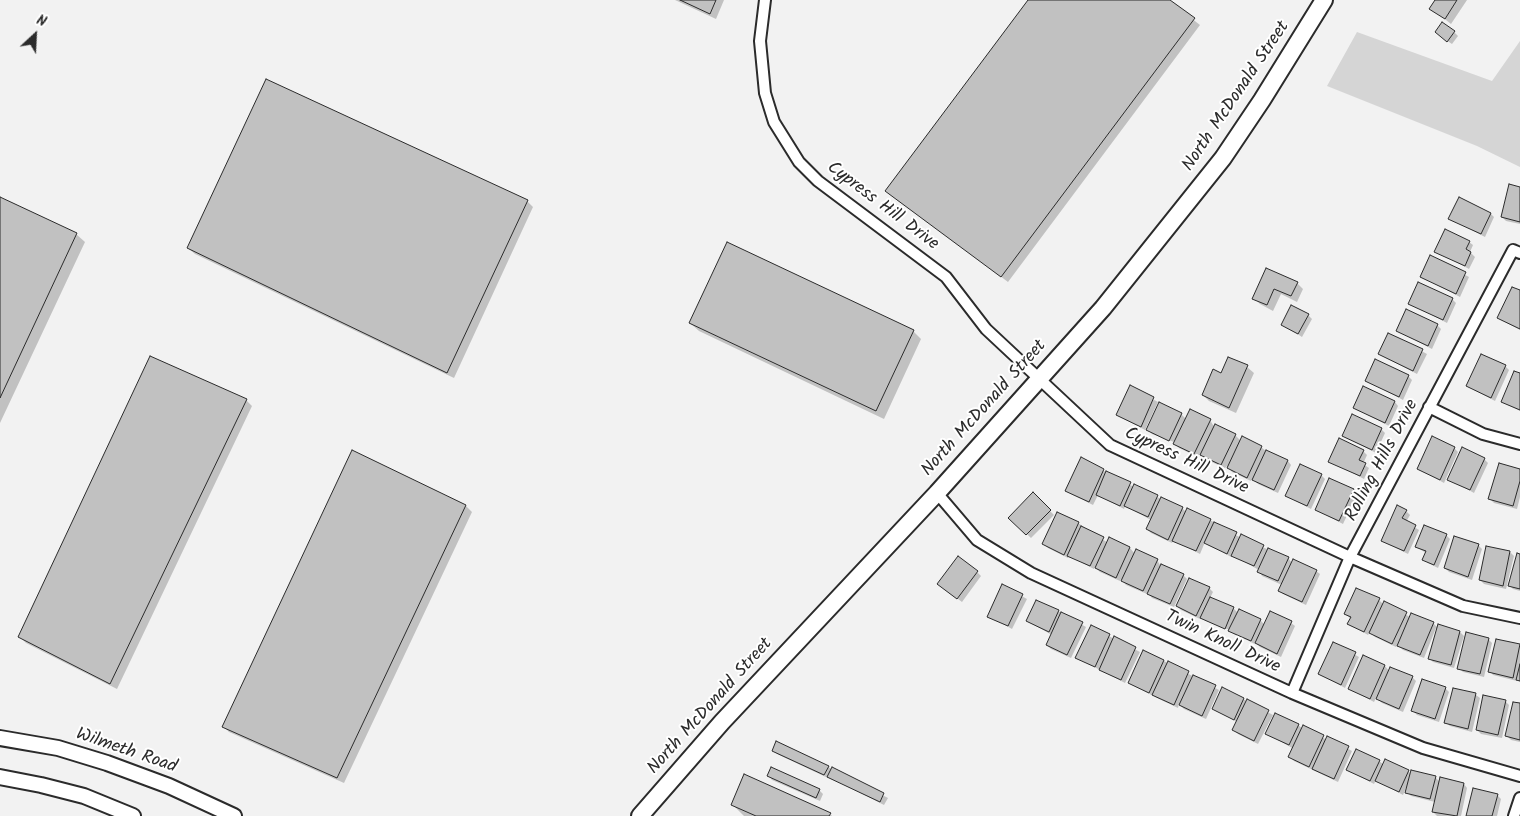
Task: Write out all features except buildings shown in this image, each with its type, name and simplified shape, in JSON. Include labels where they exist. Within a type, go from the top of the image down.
[{"type":"main road","name":"North McDonald Street","points":[[640,816],[722,722],[937,493],[1103,308],[1202,186],[1262,100],[1324,0]]},
{"type":"main road","name":"Wilmeth Road","points":[[0,738],[58,748],[106,763],[169,786],[234,816]]},
{"type":"main road","points":[[0,777],[76,794],[132,816]]},
{"type":"street","name":"Cypress Hill Drive","points":[[766,0],[760,41],[765,92],[774,122],[799,162],[818,181],[946,277],[986,329],[1110,445],[1350,557],[1463,606],[1520,618]]},
{"type":"street","name":"Rolling Hills Drive","points":[[1292,693],[1350,557],[1429,407],[1517,251]]},
{"type":"street","points":[[1429,407],[1483,434],[1520,444]]},
{"type":"street","name":"Twin Knoll Drive","points":[[937,493],[977,540],[1031,574],[1292,693],[1424,748],[1520,776]]},
{"type":"street","points":[[1514,816],[1520,798]]},
{"type":"shaded area","points":[[1357,32],[1492,81],[1520,41],[1520,167],[1477,146],[1327,86]]}]
